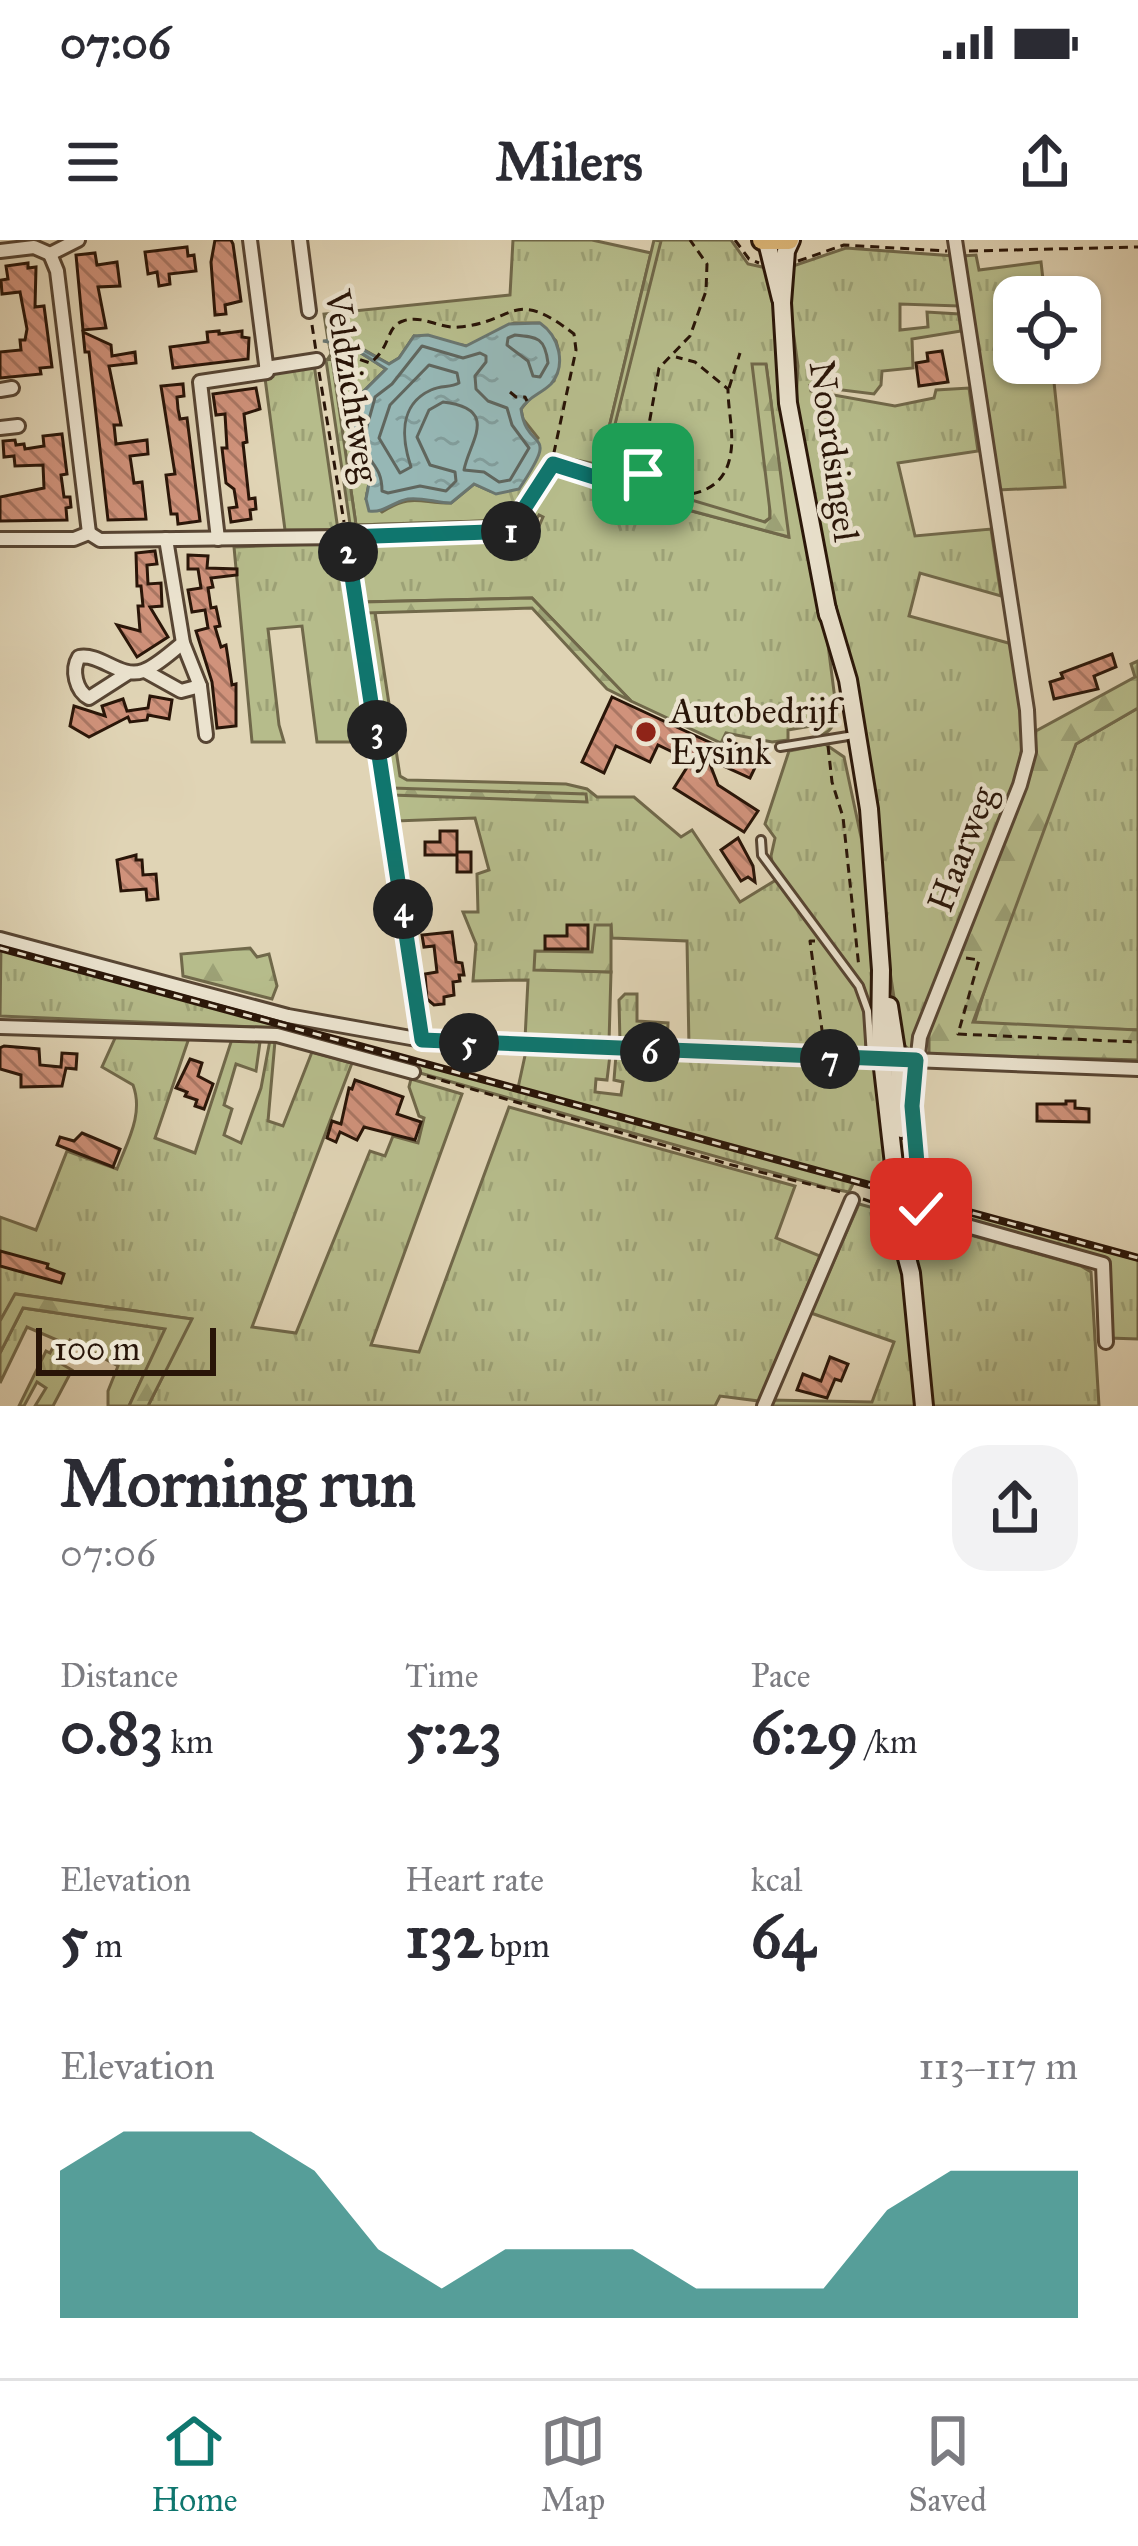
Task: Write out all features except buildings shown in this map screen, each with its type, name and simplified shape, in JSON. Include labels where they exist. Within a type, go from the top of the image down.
[{"type":"main road","name":"Noordsingel","points":[[779,263],[790,240]]},
{"type":"main road","points":[[765,241],[790,240]]},
{"type":"main road","name":"Noordsingel","points":[[765,241],[779,263],[792,435],[860,808],[870,834]]},
{"type":"main road","name":"Noordsingel","points":[[827,609],[841,646],[856,722],[870,834],[913,1247],[911,1273],[924,1406]]},
{"type":"street","points":[[50,254],[78,240]]},
{"type":"street","points":[[218,538],[200,382],[267,372],[250,240]]},
{"type":"street","name":"Veldzichtweg","points":[[300,240],[310,311]]},
{"type":"street","name":"Haarweg","points":[[956,246],[1027,710],[1029,752],[920,1037],[892,1059],[912,1106],[923,1212],[1103,1264],[1106,1342]]},
{"type":"street","points":[[0,251],[34,247],[50,254],[57,271],[88,533]]},
{"type":"street","points":[[266,368],[317,360]]},
{"type":"street","points":[[0,428],[18,426]]},
{"type":"street","points":[[0,539],[74,539],[88,533]]},
{"type":"street","points":[[88,533],[100,540],[346,537]]},
{"type":"street","points":[[166,539],[183,643],[200,686],[206,735]]},
{"type":"street","points":[[128,673],[145,670],[183,643]]},
{"type":"street","points":[[145,670],[182,691],[200,686]]},
{"type":"street","points":[[0,939],[288,1016],[422,1040],[1138,1069]]},
{"type":"street","points":[[278,1035],[288,1016]]},
{"type":"street","points":[[0,1027],[278,1035],[413,1072]]},
{"type":"street","points":[[764,1406],[852,1200]]},
{"type":"lane","points":[[780,747],[848,736]]},
{"type":"lane","points":[[760,840],[762,856],[830,944],[865,999],[892,1059]]},
{"type":"path","points":[[626,487],[643,474],[657,374],[695,325],[709,273],[690,240]]},
{"type":"path","points":[[735,240],[749,259],[779,263],[844,245],[1138,247]]},
{"type":"path","points":[[709,273],[717,274]]},
{"type":"path","points":[[317,360],[343,355],[370,363],[384,354],[392,328],[409,319],[454,328],[518,309],[542,313],[569,330],[576,350],[553,464],[518,518],[515,531]]},
{"type":"path","name":"Veldzichtweg","points":[[310,311],[422,1040]]},
{"type":"path","points":[[553,464],[676,499],[710,485],[729,465],[728,389],[740,352]]},
{"type":"path","points":[[673,357],[685,356],[728,389]]},
{"type":"path","points":[[510,392],[527,401]]},
{"type":"path","points":[[346,537],[534,528]]},
{"type":"path","points":[[827,738],[832,782],[843,817],[860,972]]},
{"type":"path","points":[[826,1059],[810,941],[830,944]]},
{"type":"path","points":[[953,956],[979,961],[958,1034],[1138,1042]]},
{"type":"path","points":[[413,1072],[728,1164],[844,1192],[852,1200]]},
{"type":"green space","points":[[513,240],[592,240],[651,253],[600,465],[557,459],[554,474],[788,537],[766,364],[770,518],[764,522],[602,476],[660,240],[731,240],[748,264],[767,268],[775,300],[791,462],[826,629],[837,715],[826,733],[819,735],[817,725],[788,730],[788,740],[772,742],[726,733],[721,743],[631,701],[532,598],[363,602],[354,542],[536,533],[543,517],[520,527],[513,520],[356,525],[332,360],[327,360],[329,344],[350,346],[386,369],[363,392],[355,457],[370,478],[366,499],[382,512],[409,501],[451,503],[474,484],[490,491],[538,438],[521,409],[554,381],[559,352],[556,341],[539,323],[514,323],[467,346],[414,336],[389,364],[347,340],[328,340],[324,314],[510,295]]},
{"type":"green space","points":[[654,240],[661,241],[602,476],[563,465],[557,456],[600,465]]},
{"type":"green space","points":[[846,248],[954,256],[959,306],[900,304],[900,330],[928,327],[927,312],[959,314],[961,331],[912,339],[913,368],[882,371],[881,385],[874,394],[810,386],[811,391],[895,406],[934,398],[936,390],[969,388],[978,451],[898,463],[915,536],[991,529],[1001,596],[920,573],[909,616],[1012,644],[1024,732],[1017,781],[915,1048],[910,1050],[901,1043],[833,601],[796,402],[790,267]]},
{"type":"green space","points":[[976,255],[979,270],[1041,262],[1043,276],[993,276],[993,384],[1054,384],[1065,487],[998,490],[962,256]]},
{"type":"green space","points":[[332,359],[356,525],[515,520],[513,526],[351,531],[326,360]]},
{"type":"green space","points":[[314,364],[338,530],[285,530],[265,378],[272,376],[271,370]]},
{"type":"green space","points":[[752,364],[766,364],[789,537],[554,474],[562,470],[641,495],[685,498],[765,522],[770,511]]},
{"type":"green space","points":[[341,543],[371,742],[317,742],[302,626],[268,629],[284,742],[252,742],[234,547]]},
{"type":"green space","points":[[532,598],[631,701],[607,689],[532,608],[365,613],[363,602]]},
{"type":"green space","points":[[375,612],[400,776],[407,780],[566,784],[597,797],[634,797],[681,837],[692,830],[740,902],[776,880],[856,988],[865,1012],[866,1054],[689,1047],[687,941],[612,938],[611,926],[593,952],[534,969],[611,972],[609,1043],[525,1039],[528,980],[473,981],[476,944],[463,912],[478,912],[477,874],[489,870],[475,818],[396,821],[365,613]]},
{"type":"green space","points":[[1138,661],[1138,708],[1076,744],[973,1022],[1138,1030],[1138,1060],[929,1054],[929,1027],[1033,760],[1036,731],[1135,677],[1131,664]]},
{"type":"green space","points":[[1138,708],[1138,1030],[974,1024],[997,950],[1076,744]]},
{"type":"green space","points":[[825,744],[844,757],[864,851],[874,950],[874,1053],[863,985],[773,867],[775,838],[765,824],[789,751]]},
{"type":"green space","points":[[391,788],[586,794],[587,802],[392,795]]},
{"type":"green space","points":[[595,925],[611,925],[611,972],[534,970],[535,951],[592,952]]},
{"type":"green space","points":[[1,946],[278,1022],[277,1028],[0,1016]]},
{"type":"green space","points":[[250,948],[257,957],[269,954],[277,986],[272,999],[183,976],[181,954]]},
{"type":"green space","points":[[625,994],[637,994],[637,1021],[668,1023],[667,1046],[620,1043],[619,1000]]},
{"type":"green space","points":[[292,1026],[518,1088],[526,1051],[610,1055],[607,1080],[596,1079],[595,1092],[621,1095],[623,1082],[614,1080],[616,1055],[878,1066],[893,1190],[855,1180],[849,1192],[828,1188],[285,1035]]},
{"type":"green space","points":[[116,1036],[189,1038],[155,1138],[195,1153],[232,1039],[260,1042],[256,1071],[236,1064],[224,1105],[232,1109],[224,1135],[241,1143],[261,1088],[270,1040],[275,1041],[268,1121],[283,1126],[312,1052],[352,1063],[252,1327],[296,1333],[370,1151],[385,1156],[393,1136],[418,1143],[424,1118],[419,1116],[409,1087],[411,1079],[462,1094],[371,1345],[419,1352],[509,1107],[795,1186],[776,1238],[820,1256],[759,1401],[720,1396],[715,1406],[148,1406],[191,1319],[16,1294],[0,1321],[0,1217],[36,1230],[67,1151],[117,1169],[137,1107],[133,1085],[102,1067]]},
{"type":"green space","points":[[929,1199],[1138,1260],[1138,1339],[1109,1338],[1105,1267],[927,1214]]},
{"type":"green space","points":[[859,1204],[885,1211],[897,1222],[917,1406],[767,1406],[770,1400],[872,1402],[894,1342],[811,1313]]},
{"type":"green space","points":[[917,1220],[1091,1272],[1099,1406],[930,1406]]},
{"type":"green space","points":[[15,1294],[192,1319],[148,1406],[129,1406],[165,1329],[23,1308],[0,1353],[0,1321]]},
{"type":"green space","points":[[23,1308],[166,1329],[129,1406],[108,1406],[108,1391],[118,1366],[70,1340],[58,1362],[72,1370],[53,1406],[35,1406],[46,1388],[37,1382],[24,1406],[19,1406],[46,1351],[50,1353],[57,1340],[27,1327],[0,1383],[0,1353]]},
{"type":"water","points":[[540,323],[556,343],[559,368],[551,384],[521,409],[540,448],[519,489],[496,494],[474,484],[451,503],[408,499],[369,511],[370,478],[351,448],[353,426],[361,415],[363,392],[386,369],[350,346],[323,341],[343,339],[389,364],[414,336],[428,335],[466,346],[509,324]]},
{"type":"railway","points":[[0,948],[1138,1258]]},
{"type":"place","name":"Autobedrijf Eysink","points":[[646,732]]},
{"type":"route","points":[[643,474],[626,487],[553,464],[518,518],[515,531],[346,537],[422,1040],[916,1060],[912,1106],[921,1209]]}]
